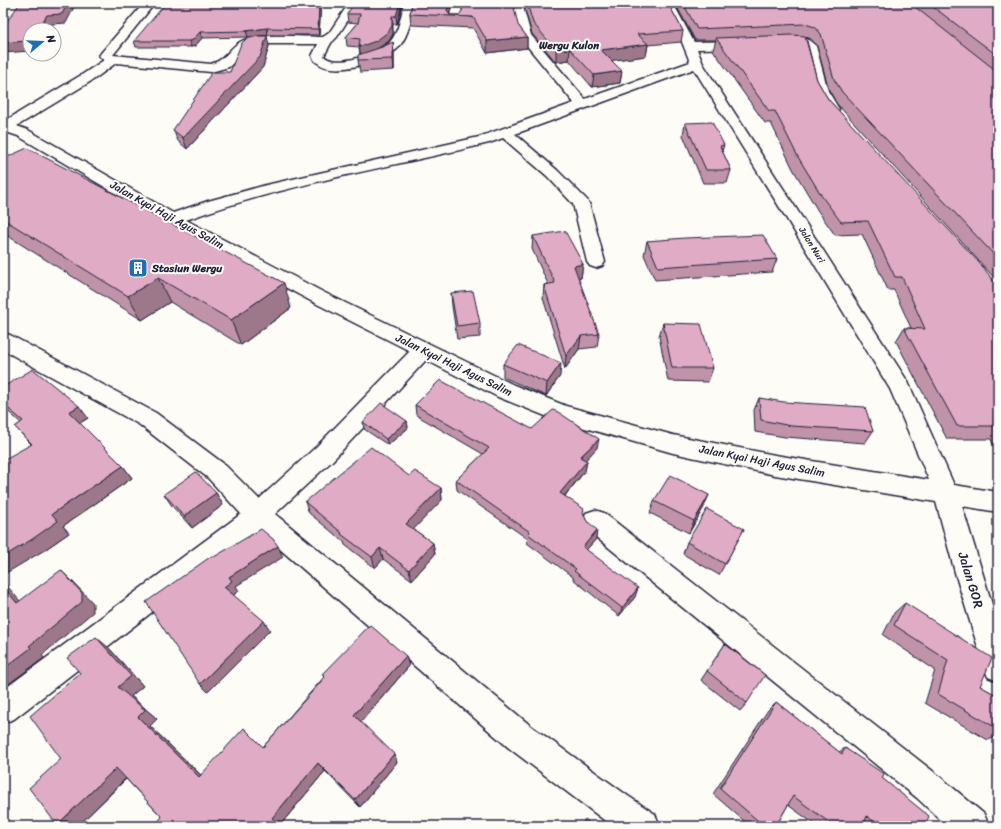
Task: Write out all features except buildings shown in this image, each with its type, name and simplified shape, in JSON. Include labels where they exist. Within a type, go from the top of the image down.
[{"type":"street","points":[[150,3],[105,56],[113,59],[211,68],[225,64],[244,45],[250,42],[259,40],[326,41]]},
{"type":"street","points":[[354,3],[333,34],[326,41],[318,56],[323,63],[332,65],[365,60],[385,52],[395,43],[405,23],[409,3]]},
{"type":"street","points":[[455,22],[457,3]]},
{"type":"street","points":[[517,3],[525,36],[575,98],[583,105]]},
{"type":"street","name":"Jalan Nuri","points":[[668,3],[684,32],[697,64],[810,242],[900,388],[946,493]]},
{"type":"street","points":[[689,46],[797,40],[807,43],[812,52],[821,91],[830,106],[840,118]]},
{"type":"street","points":[[4,127],[88,77],[113,59]]},
{"type":"street","points":[[172,219],[214,204],[266,189],[460,146],[505,132],[697,64]]},
{"type":"street","name":"Jalan Kyai Haji Agus Salim","points":[[4,127],[23,133],[172,219],[316,296],[506,392],[569,415],[673,444],[743,458],[998,502]]},
{"type":"street","points":[[505,132],[552,173],[581,202],[596,262]]},
{"type":"street","points":[[6,346],[148,419],[216,472],[258,514],[520,737],[616,808],[643,826]]},
{"type":"street","points":[[3,708],[258,514],[325,453],[423,350]]},
{"type":"street","name":"Jalan GOR","points":[[946,493],[969,576],[998,667]]},
{"type":"street","points":[[595,521],[928,787],[972,826]]},
{"type":"place","name":"Stasiun Wergu","points":[[138,268]]},
{"type":"district","name":"Wergu Kulon","points":[[569,45]]}]
